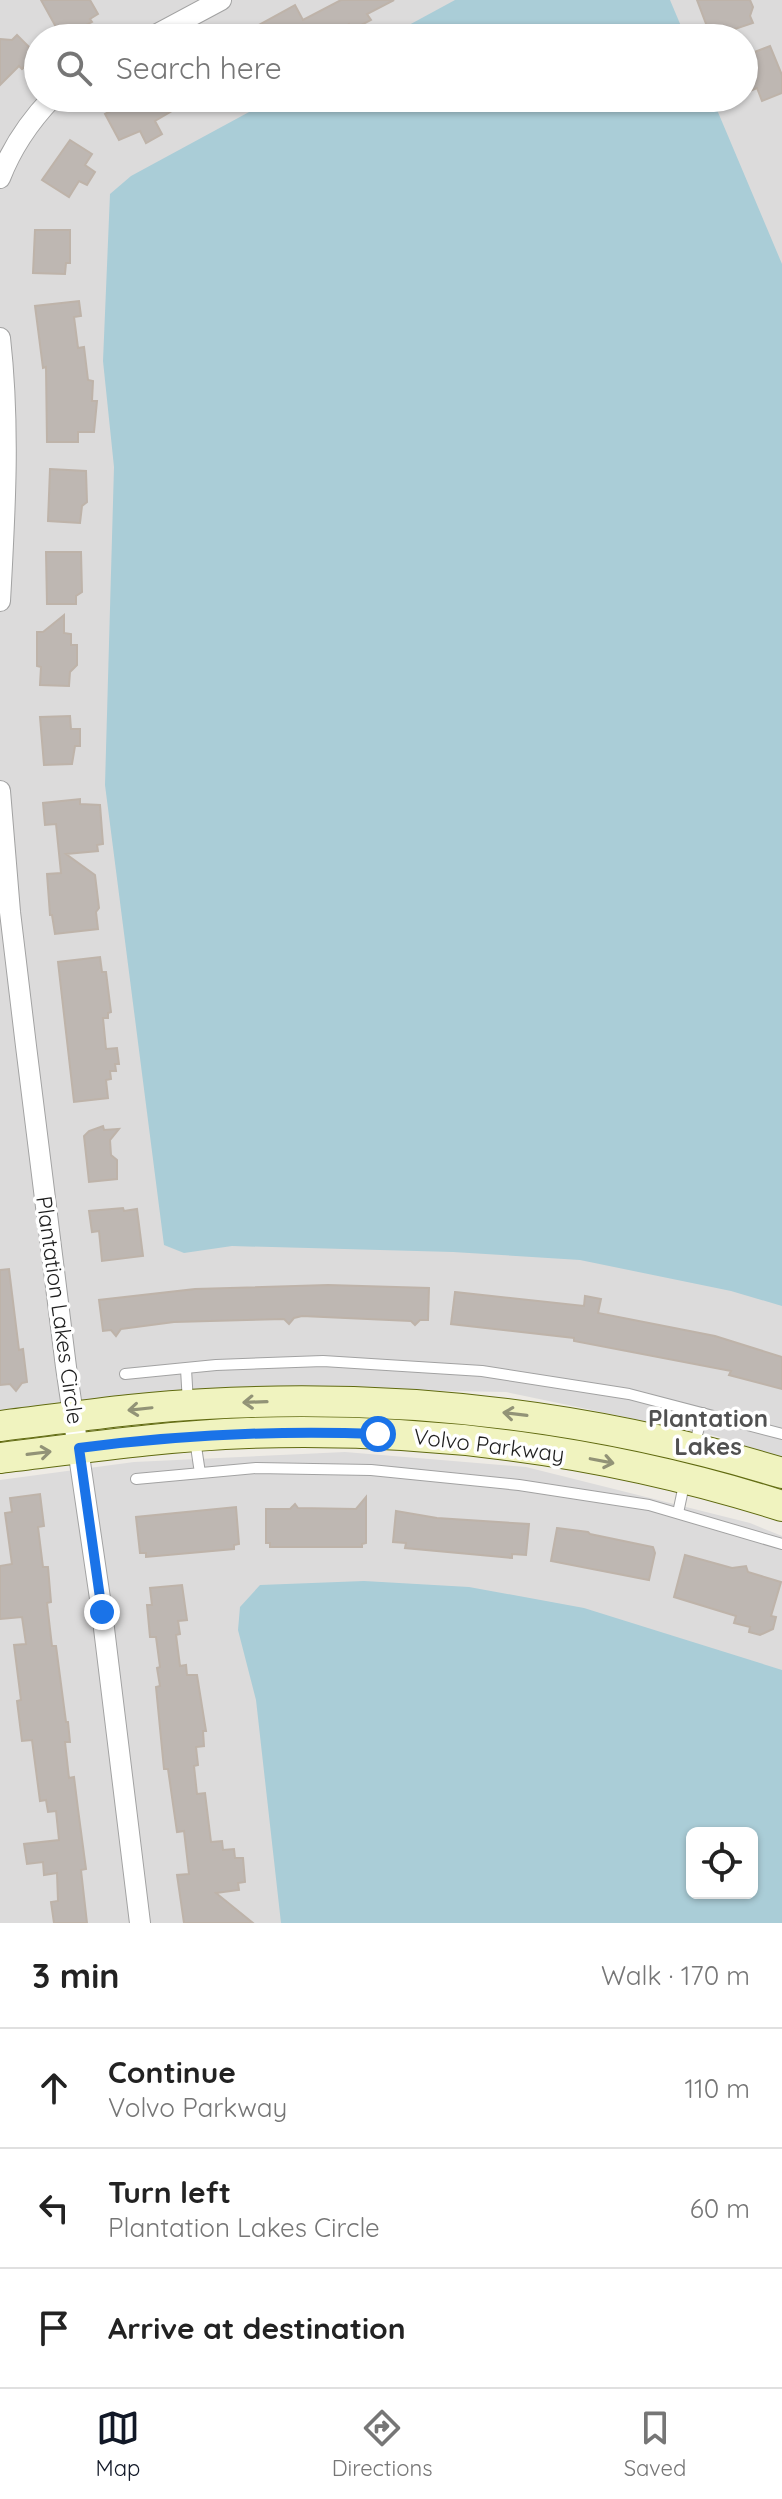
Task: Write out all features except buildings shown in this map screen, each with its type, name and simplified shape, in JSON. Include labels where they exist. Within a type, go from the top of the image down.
[{"type":"main road","name":"Volvo Parkway","points":[[0,1426],[188,1405],[331,1400],[463,1408],[591,1426],[694,1448],[782,1473]]},
{"type":"main road","name":"Volvo Parkway","points":[[0,1458],[195,1436],[313,1432],[443,1438],[573,1455],[686,1478],[782,1506]]},
{"type":"street","points":[[176,24],[221,0]]},
{"type":"street","points":[[0,178],[9,154],[40,112]]},
{"type":"street","points":[[0,338],[7,409],[7,473],[0,601]]},
{"type":"street","name":"Plantation Lakes Circle","points":[[0,791],[10,912],[140,1923]]},
{"type":"lane","points":[[125,1374],[216,1365],[323,1361],[482,1371],[629,1394],[782,1434]]},
{"type":"lane","points":[[186,1369],[188,1405]]},
{"type":"lane","points":[[678,1513],[703,1413]]},
{"type":"lane","points":[[195,1436],[200,1473]]},
{"type":"lane","points":[[136,1479],[256,1468],[371,1470],[519,1485],[649,1505],[782,1544]]},
{"type":"shaded area","points":[[0,0],[782,0],[782,1458],[716,1436],[506,1392],[229,1387],[0,1412]]},
{"type":"shaded area","points":[[345,1452],[526,1467],[750,1523],[782,1536],[782,1923],[0,1923],[0,1480],[134,1462]]},
{"type":"water","points":[[455,0],[670,0],[680,24],[411,24]]},
{"type":"water","points":[[249,112],[718,112],[782,264],[782,1306],[731,1291],[580,1260],[453,1252],[232,1246],[184,1253],[164,1245],[105,785],[114,467],[103,361],[110,194],[131,176]]},
{"type":"water","points":[[364,1581],[469,1587],[584,1608],[782,1670],[782,1923],[281,1923],[256,1700],[238,1630],[240,1607],[260,1585]]},
{"type":"district","name":"Plantation Lakes","points":[[708,1432]]},
{"type":"route","points":[[102,1612],[79,1448],[158,1438],[248,1433],[378,1434]]}]
